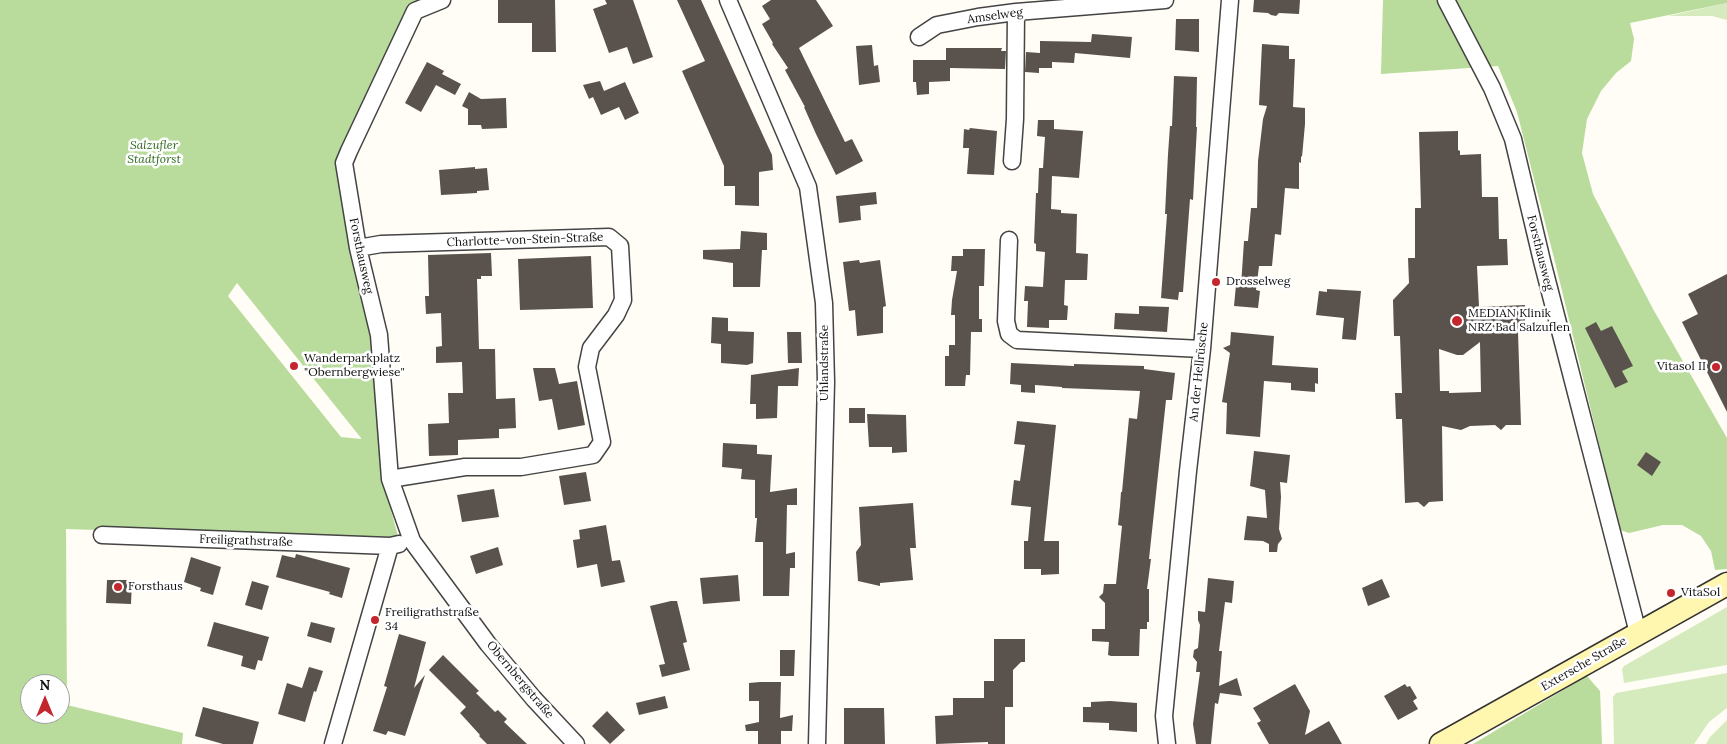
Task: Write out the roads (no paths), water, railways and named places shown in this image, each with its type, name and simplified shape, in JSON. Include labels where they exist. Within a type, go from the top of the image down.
[{"type":"main road","name":"Extersche Straße","points":[[1442,744],[1727,584]]},
{"type":"street","name":"Forsthausweg","points":[[412,541],[390,479],[379,335],[358,248],[344,163],[415,11],[442,0]]},
{"type":"street","name":"Uhlandstraße","points":[[728,0],[808,187],[824,303],[826,382],[817,744]]},
{"type":"street","name":"Amselweg","points":[[919,37],[937,25],[978,17],[1016,12],[1165,0]]},
{"type":"street","name":"An der Hellrüsche","points":[[1167,744],[1164,716],[1202,349],[1230,0]]},
{"type":"street","name":"Forsthausweg","points":[[1446,0],[1492,88],[1513,139],[1542,261],[1638,633]]},
{"type":"street","points":[[1012,161],[1015,119],[1016,12]]},
{"type":"street","name":"Charlotte-von-Stein-Straße","points":[[358,248],[381,244],[609,237],[620,246],[623,300],[616,315],[591,348],[587,367],[602,442],[594,455],[521,467],[465,467],[390,479]]},
{"type":"street","points":[[1008,240],[1006,322],[1008,334],[1017,340],[1202,349]]},
{"type":"street","name":"Freiligrathstraße","points":[[102,535],[390,546],[412,541]]},
{"type":"street","name":"Obernbergstraße","points":[[412,541],[494,651],[534,699],[576,744]]},
{"type":"street","points":[[334,744],[390,546]]},
{"type":"place","name":"Drosselweg","points":[[1216,282]]},
{"type":"place","name":"MEDIAN Klinik NRZ Bad Salzuflen","points":[[1457,321]]},
{"type":"place","name":"Wanderparkplatz \"Obernbergwiese\"","points":[[294,366]]},
{"type":"place","name":"Vitasol II","points":[[1716,367]]},
{"type":"place","name":"Forsthaus","points":[[118,587]]},
{"type":"place","name":"VitaSol","points":[[1671,593]]},
{"type":"place","name":"Freiligrathstraße 34","points":[[375,620]]},
{"type":"park label","name":"Salzufler Stadtforst","points":[[154,153]]}]
